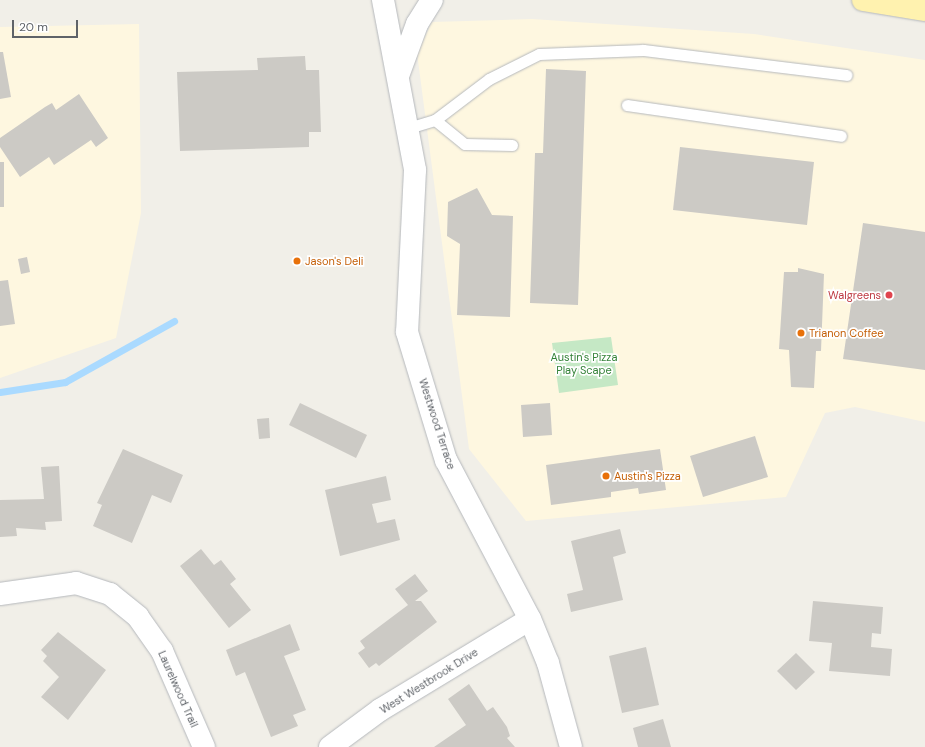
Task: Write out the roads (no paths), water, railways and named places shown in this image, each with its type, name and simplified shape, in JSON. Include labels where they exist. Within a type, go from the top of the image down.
[{"type":"main road","points":[[863,0],[925,10]]},
{"type":"street","name":"Westwood Terrace","points":[[383,0],[405,129],[415,170],[408,332],[446,460],[530,619],[548,663],[571,747]]},
{"type":"street","name":"Westwood Terrace","points":[[397,79],[417,24],[432,0]]},
{"type":"street","name":"Laurelwood Trail","points":[[0,594],[76,583],[110,594],[138,617],[162,651],[204,747]]},
{"type":"street","name":"West Westbrook Drive","points":[[330,747],[380,710],[530,619]]},
{"type":"lane","points":[[405,129],[435,120],[489,79],[539,54],[643,50],[846,75]]},
{"type":"lane","points":[[627,105],[841,136]]},
{"type":"lane","points":[[435,120],[465,144],[512,144]]},
{"type":"waterway","points":[[0,392],[65,382],[174,321]]},
{"type":"place","name":"Jason's Deli","points":[[297,261]]},
{"type":"place","name":"Walgreens","points":[[889,295]]},
{"type":"place","name":"Trianon Coffee","points":[[801,333]]},
{"type":"place","name":"Austin's Pizza","points":[[606,476]]},
{"type":"park label","name":"Austin's Pizza Play Scape","points":[[584,364]]}]
